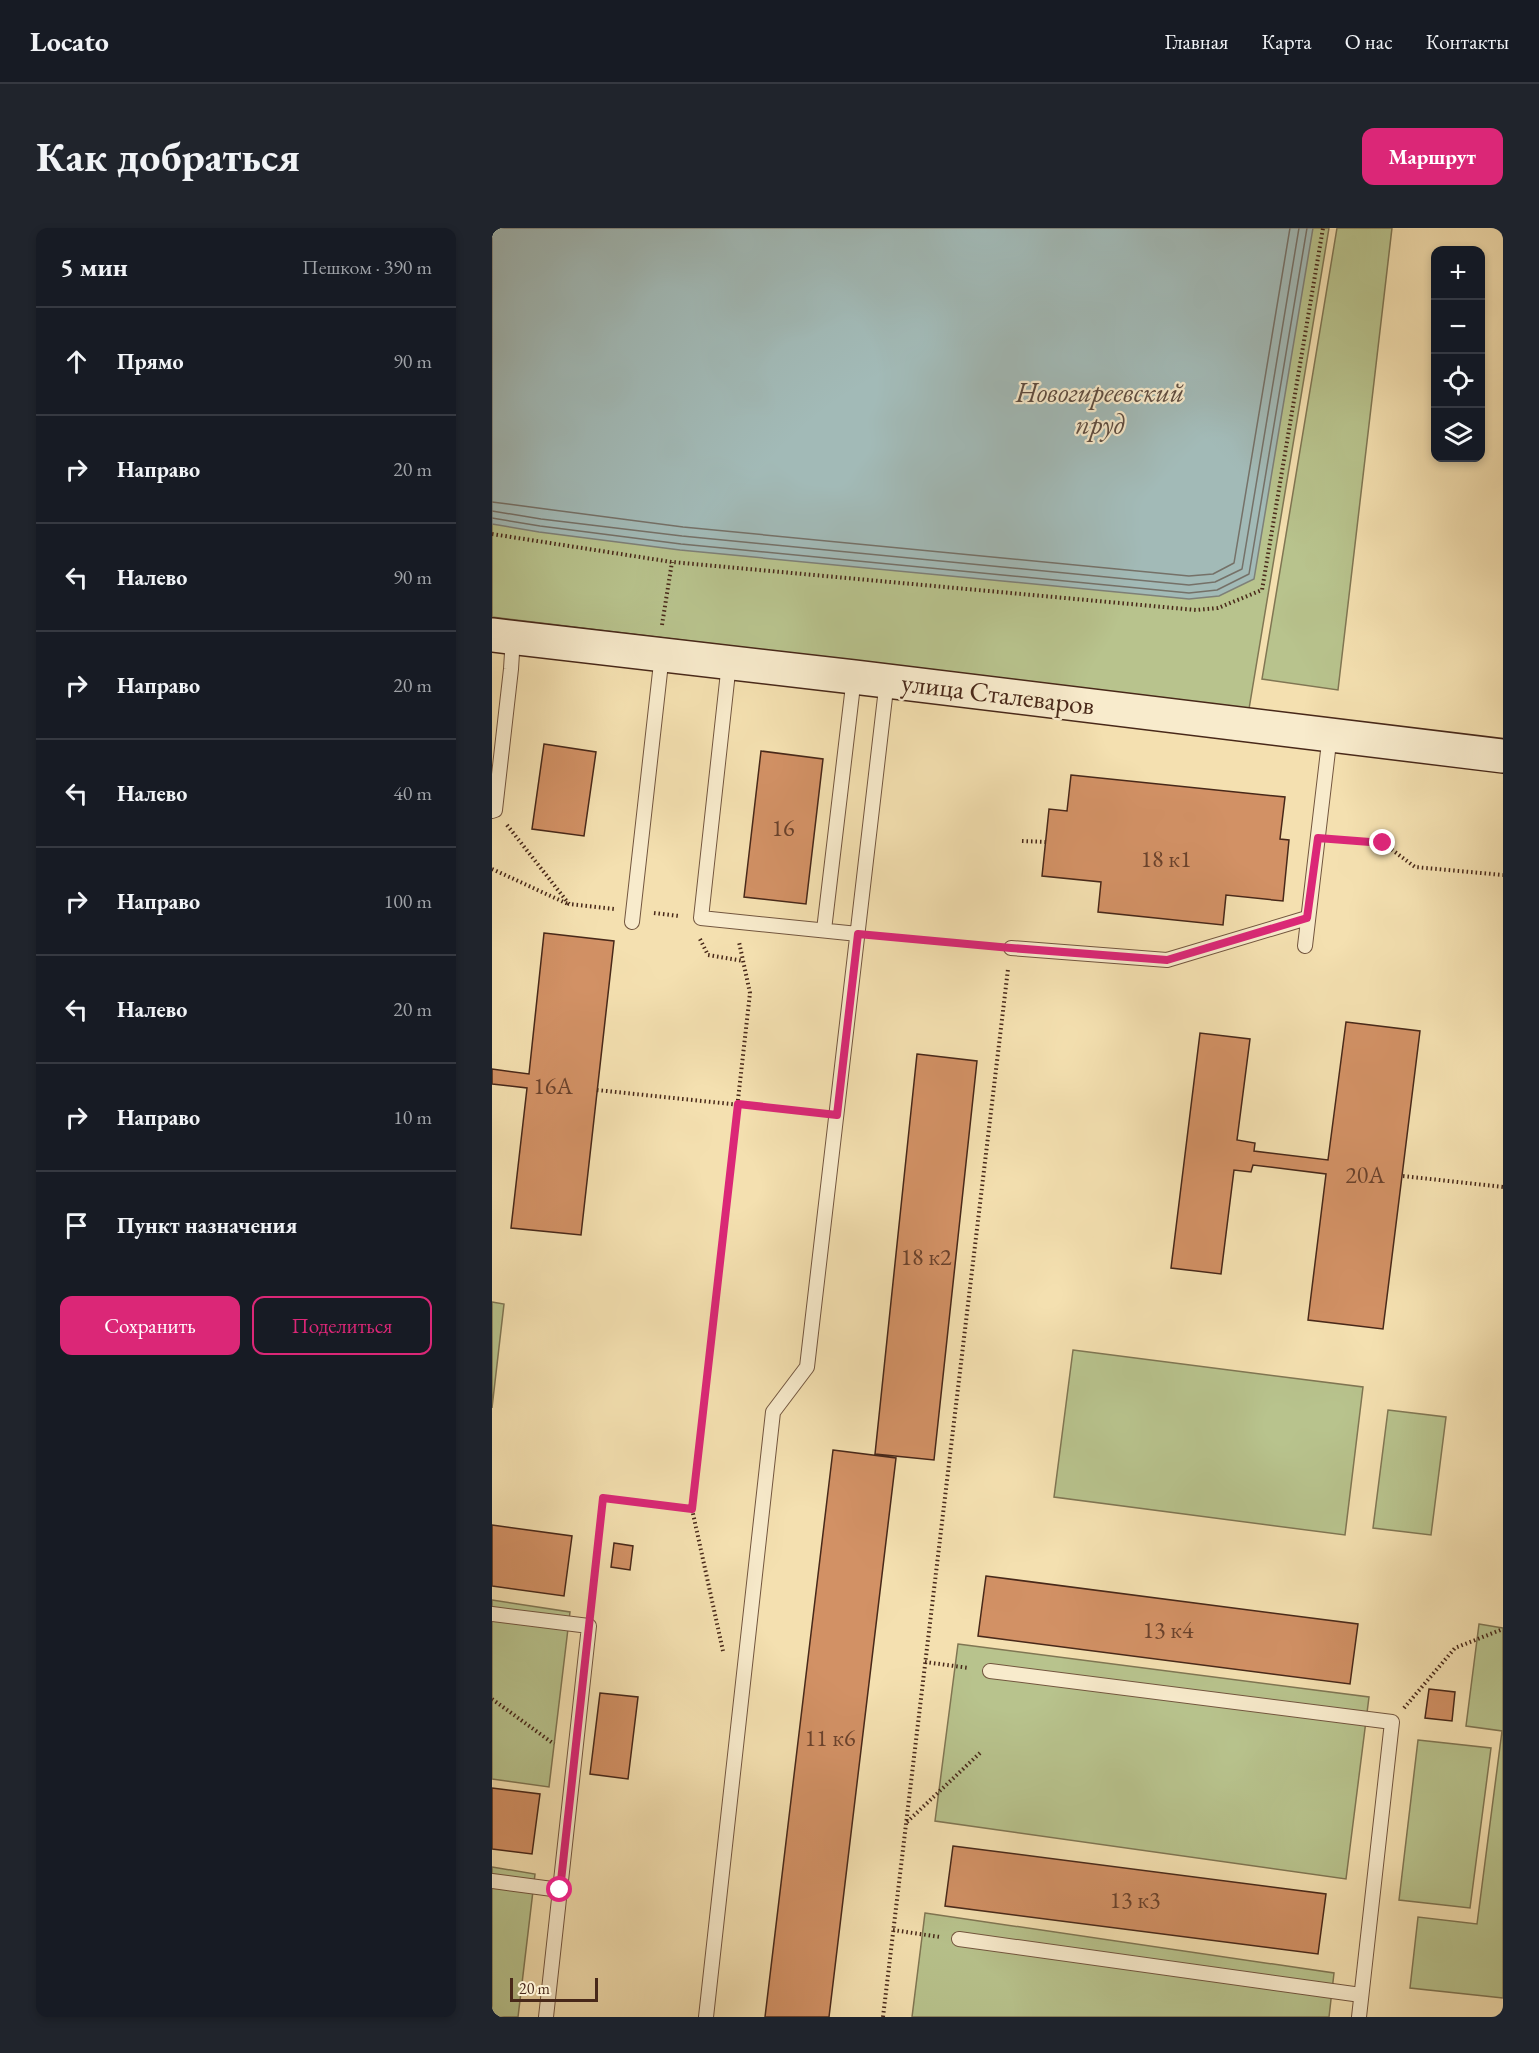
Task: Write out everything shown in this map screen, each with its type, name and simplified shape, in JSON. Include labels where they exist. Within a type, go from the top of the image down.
[{"type":"main road","name":"улица Сталеваров","points":[[502,636],[662,640],[729,663],[854,676],[1503,756]]},
{"type":"lane","points":[[493,810],[502,636]]},
{"type":"lane","points":[[633,916],[662,640]]},
{"type":"lane","points":[[729,663],[701,918],[858,934]]},
{"type":"lane","points":[[824,930],[854,676]]},
{"type":"lane","points":[[706,2017],[773,1412],[807,1367],[887,680]]},
{"type":"lane","points":[[1305,946],[1330,734]]},
{"type":"lane","points":[[1011,948],[1167,960],[1307,918]]},
{"type":"lane","points":[[492,1614],[589,1626],[546,2017]]},
{"type":"lane","points":[[990,1671],[1392,1722],[1359,2017]]},
{"type":"lane","points":[[492,1881],[560,1890]]},
{"type":"lane","points":[[959,1939],[1361,1995]]},
{"type":"path","points":[[492,534],[672,562],[1196,610],[1218,608],[1262,590],[1323,228]]},
{"type":"path","points":[[662,640],[672,562]]},
{"type":"path","points":[[493,810],[569,904]]},
{"type":"path","points":[[1318,838],[1383,843],[1415,867],[1503,875]]},
{"type":"path","points":[[1022,841],[1047,842]]},
{"type":"path","points":[[492,869],[569,904],[633,916],[701,918],[699,938],[708,955],[743,961]]},
{"type":"path","points":[[724,1655],[692,1509],[750,993],[736,922]]},
{"type":"path","points":[[858,934],[1011,948],[883,2017]]},
{"type":"path","points":[[597,1090],[837,1115]]},
{"type":"path","points":[[1402,1176],[1503,1187]]},
{"type":"path","points":[[589,1626],[603,1498],[692,1509]]},
{"type":"path","points":[[1392,1722],[1455,1648],[1503,1629]]},
{"type":"path","points":[[925,1662],[990,1671]]},
{"type":"path","points":[[492,1700],[574,1758]]},
{"type":"path","points":[[906,1823],[981,1752]]},
{"type":"path","points":[[893,1930],[959,1939]]},
{"type":"green space","name":"Новогиреевский пруд","points":[[492,228],[1329,228],[1249,709],[492,617]]},
{"type":"green space","points":[[1337,228],[1392,228],[1338,690],[1262,679]]},
{"type":"green space","points":[[492,1302],[504,1304],[492,1408]]},
{"type":"green space","points":[[1073,1350],[1363,1387],[1345,1535],[1054,1497]]},
{"type":"green space","points":[[1388,1410],[1446,1417],[1431,1535],[1373,1528]]},
{"type":"green space","points":[[492,1600],[570,1612],[549,1787],[492,1779]]},
{"type":"green space","points":[[1479,1624],[1503,1628],[1503,1998],[1410,1988],[1418,1917],[1477,1924],[1502,1731],[1466,1726]]},
{"type":"green space","points":[[958,1644],[1369,1697],[1346,1879],[935,1821]]},
{"type":"green space","points":[[1418,1740],[1491,1748],[1470,1908],[1399,1900]]},
{"type":"green space","points":[[492,1867],[535,1874],[518,2017],[492,2017]]},
{"type":"green space","points":[[925,1913],[1334,1973],[1329,2017],[912,2017]]},
{"type":"water","name":"Новогиреевский пруд","points":[[492,228],[1313,228],[1254,579],[1219,596],[1189,599],[680,550],[492,524]]},
{"type":"building","points":[[544,744],[596,752],[584,836],[532,829]]},
{"type":"building","points":[[761,751],[823,759],[806,904],[744,897]]},
{"type":"building","points":[[1071,775],[1285,797],[1280,839],[1289,840],[1283,901],[1226,895],[1223,925],[1098,912],[1101,882],[1042,876],[1049,809],[1067,811]]},
{"type":"building","points":[[544,933],[614,941],[581,1235],[511,1228],[527,1088],[492,1084],[492,1069],[529,1074]]},
{"type":"building","points":[[1346,1022],[1420,1031],[1383,1329],[1308,1320],[1326,1174],[1253,1165],[1251,1172],[1234,1170],[1221,1274],[1171,1268],[1200,1033],[1250,1039],[1237,1140],[1255,1143],[1254,1151],[1328,1160]]},
{"type":"building","points":[[917,1054],[977,1061],[934,1460],[875,1454]]},
{"type":"building","points":[[833,1450],[896,1458],[829,2017],[765,2017]]},
{"type":"building","points":[[492,1525],[572,1536],[564,1596],[492,1586]]},
{"type":"building","points":[[614,1543],[633,1546],[630,1570],[611,1567]]},
{"type":"building","points":[[986,1576],[1358,1624],[1350,1684],[978,1636]]},
{"type":"building","points":[[1429,1689],[1455,1692],[1452,1721],[1425,1718]]},
{"type":"building","points":[[600,1693],[638,1697],[628,1779],[590,1774]]},
{"type":"building","points":[[492,1788],[540,1794],[532,1854],[492,1849]]},
{"type":"building","points":[[953,1846],[1326,1894],[1318,1954],[945,1906]]},
{"type":"route","points":[[560,1890],[603,1498],[692,1509],[738,1104],[837,1115],[858,934],[1167,960],[1307,918],[1318,838],[1383,843]]}]
